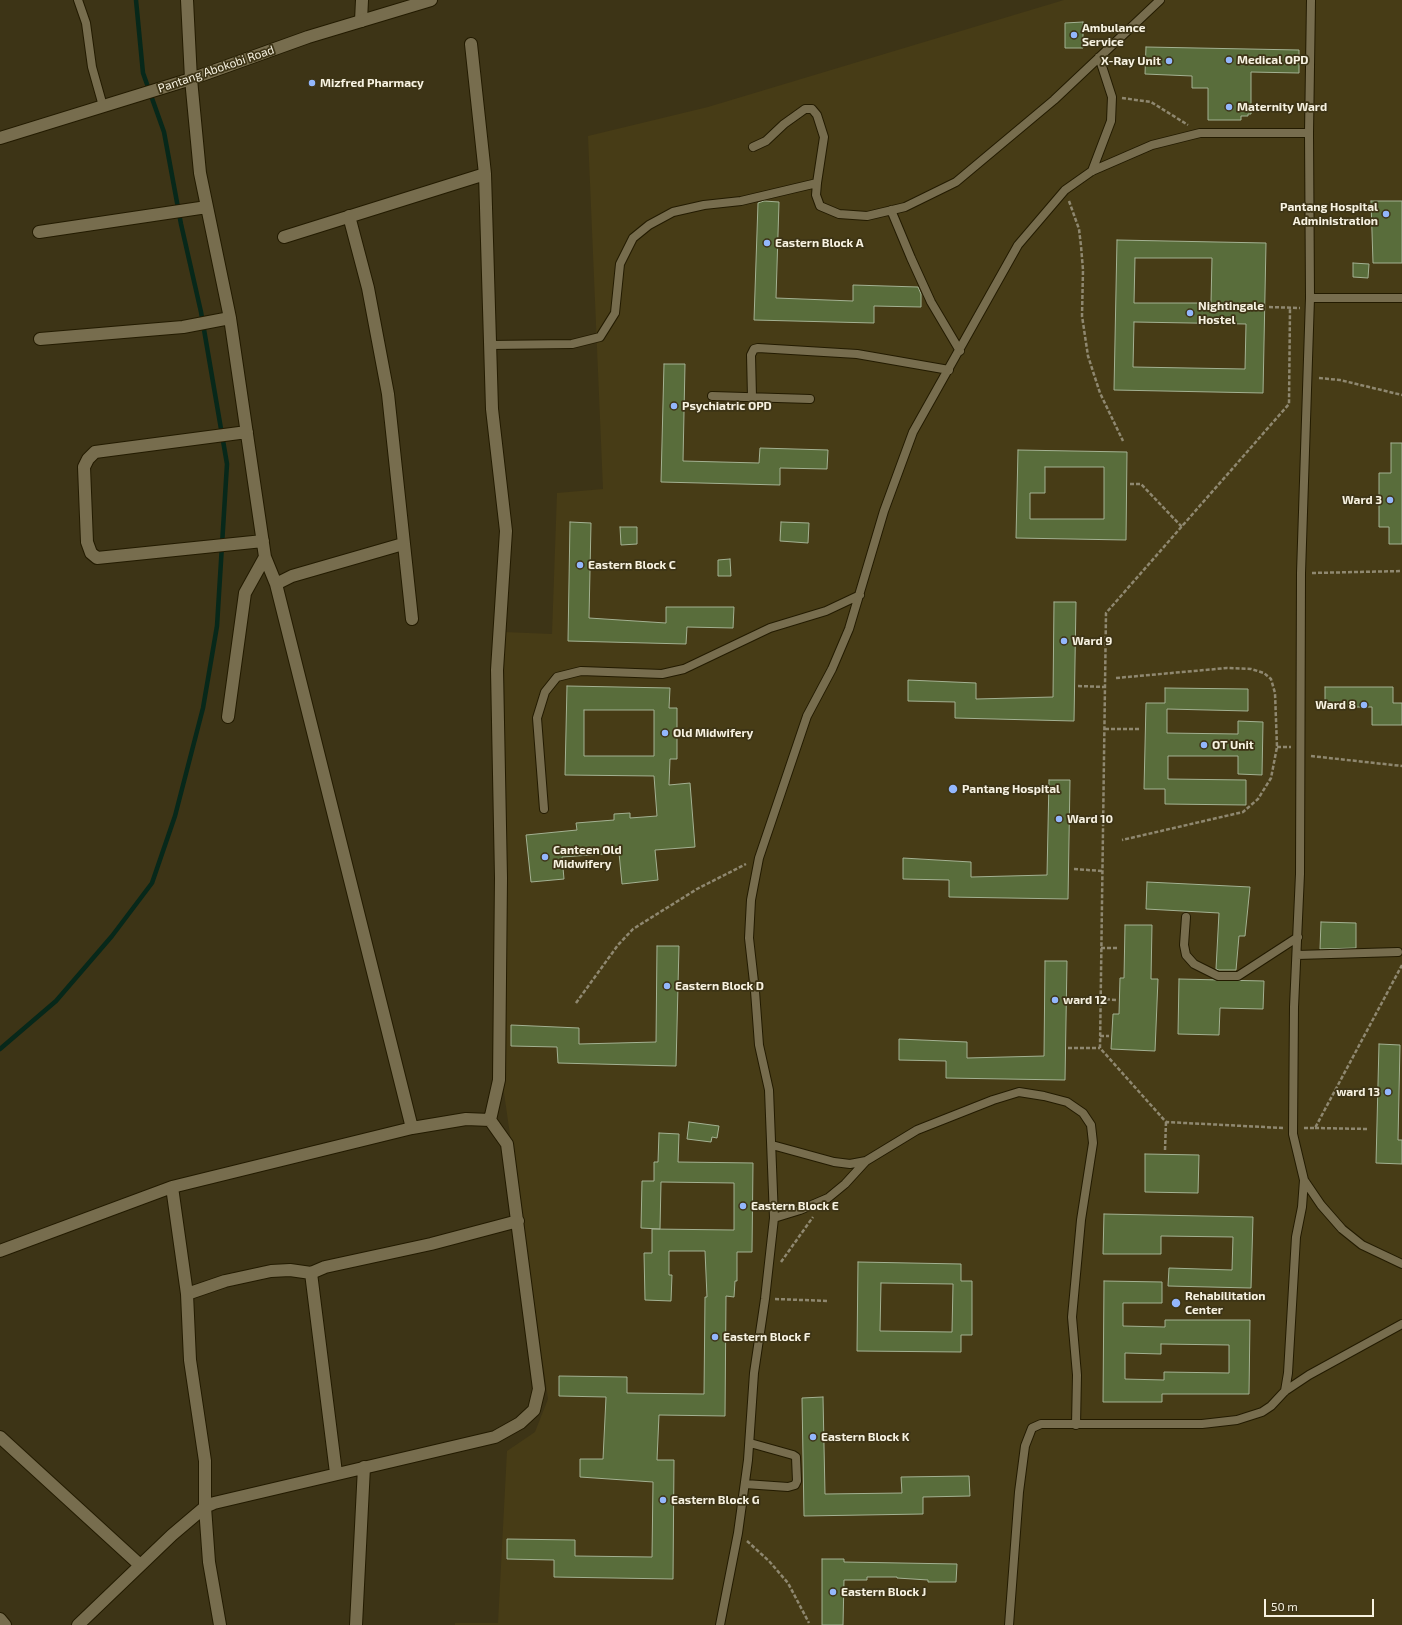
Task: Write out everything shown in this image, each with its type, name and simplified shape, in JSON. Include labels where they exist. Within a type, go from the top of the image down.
[{"type":"street","points":[[187,0],[190,79],[200,173],[230,318],[265,557],[276,584],[412,1128]]},
{"type":"street","points":[[361,21],[362,0]]},
{"type":"street","name":"Pantang Abokobi Road","points":[[0,138],[190,79],[308,37],[431,0]]},
{"type":"street","points":[[78,1625],[172,1535],[205,1507],[214,1503],[336,1473],[495,1437],[520,1423],[534,1410],[539,1389],[507,1144],[490,1120],[499,1080],[501,878],[497,670],[506,531],[492,409],[485,174],[471,44]]},
{"type":"street","points":[[284,237],[485,174]]},
{"type":"street","points":[[40,232],[207,207]]},
{"type":"street","points":[[349,216],[368,288],[388,394],[412,619]]},
{"type":"street","points":[[40,339],[183,326],[230,318]]},
{"type":"street","points":[[247,432],[95,452],[88,459],[84,467],[87,542],[91,553],[97,558],[235,545],[262,541]]},
{"type":"street","points":[[276,584],[292,576],[403,544]]},
{"type":"street","points":[[228,717],[245,593],[265,557]]},
{"type":"street","points":[[0,1251],[172,1187],[412,1128],[466,1119],[490,1120]]},
{"type":"street","points":[[172,1187],[187,1294],[190,1360],[205,1461],[205,1507],[209,1562],[220,1625]]},
{"type":"street","points":[[187,1294],[225,1281],[271,1271],[290,1270],[311,1273],[325,1267],[431,1244],[518,1222]]},
{"type":"street","points":[[311,1273],[336,1473]]},
{"type":"street","points":[[0,1437],[140,1565]]},
{"type":"street","points":[[356,1625],[364,1467]]},
{"type":"street","points":[[0,1619],[5,1625]]},
{"type":"lane","points":[[78,0],[86,23],[92,67],[103,106]]},
{"type":"lane","points":[[753,147],[766,141],[784,124],[805,109],[812,109],[817,115],[824,137],[816,195],[820,206],[839,214],[867,216],[905,207],[956,182],[1054,100],[1160,0]]},
{"type":"lane","points":[[1284,1391],[1288,1373],[1296,1237],[1302,1207],[1304,1180],[1293,1128],[1294,1007],[1300,874],[1301,573],[1306,377],[1310,298],[1309,133],[1311,0]]},
{"type":"lane","points":[[1092,171],[1111,121],[1112,97],[1099,57]]},
{"type":"lane","points":[[720,1625],[738,1533],[745,1484],[750,1443],[754,1373],[765,1299],[774,1218],[769,1090],[759,1045],[749,938],[751,900],[759,858],[807,716],[832,669],[849,629],[884,511],[913,432],[960,352],[1018,245],[1065,190],[1092,171],[1152,145],[1200,134],[1309,133]]},
{"type":"lane","points":[[490,345],[572,344],[600,337],[615,313],[620,264],[633,238],[649,225],[673,212],[704,205],[741,201],[817,183]]},
{"type":"lane","points":[[891,210],[911,258],[932,302],[960,352]]},
{"type":"lane","points":[[1310,298],[1402,298]]},
{"type":"lane","points":[[752,397],[751,355],[754,349],[758,348],[857,354],[949,370]]},
{"type":"lane","points":[[712,396],[810,400]]},
{"type":"lane","points":[[544,809],[537,718],[545,692],[557,678],[581,671],[662,674],[684,669],[770,628],[826,611],[860,595]]},
{"type":"lane","points":[[1186,917],[1184,945],[1186,955],[1194,964],[1218,976],[1238,976],[1298,937]]},
{"type":"lane","points":[[1297,956],[1398,952]]},
{"type":"lane","points":[[774,1218],[800,1210],[828,1198],[845,1184],[866,1161],[917,1130],[993,1100],[1019,1092],[1067,1102],[1083,1113],[1091,1125],[1093,1143],[1081,1220],[1072,1317],[1078,1375],[1076,1425]]},
{"type":"lane","points":[[772,1145],[834,1162],[850,1164],[866,1161]]},
{"type":"lane","points":[[1304,1180],[1321,1205],[1342,1229],[1362,1245],[1402,1264]]},
{"type":"lane","points":[[1009,1625],[1019,1492],[1025,1446],[1032,1428],[1040,1424],[1202,1424],[1237,1420],[1262,1412],[1271,1406],[1284,1391],[1309,1375],[1402,1324]]},
{"type":"lane","points":[[745,1484],[788,1487],[795,1485],[797,1481],[796,1457],[750,1443]]},
{"type":"path","points":[[1112,97],[1151,102],[1169,112],[1200,134]]},
{"type":"path","points":[[1065,190],[1079,229],[1082,246],[1082,316],[1088,356],[1100,393],[1123,441]]},
{"type":"path","points":[[1269,307],[1309,308]]},
{"type":"path","points":[[1165,1150],[1166,1122],[1100,1048],[1106,614],[1289,404],[1290,308]]},
{"type":"path","points":[[1306,377],[1340,380],[1402,395]]},
{"type":"path","points":[[1130,484],[1140,484],[1182,527]]},
{"type":"path","points":[[1301,573],[1402,571]]},
{"type":"path","points":[[1116,678],[1227,668],[1251,669],[1264,673],[1271,679],[1275,694],[1277,747],[1271,778],[1258,799],[1243,812],[1122,840]]},
{"type":"path","points":[[1078,686],[1105,687]]},
{"type":"path","points":[[1105,729],[1140,729]]},
{"type":"path","points":[[1300,755],[1402,766]]},
{"type":"path","points":[[576,1003],[618,945],[633,930],[697,889],[759,858]]},
{"type":"path","points":[[1074,869],[1102,871]]},
{"type":"path","points":[[1101,948],[1117,948]]},
{"type":"path","points":[[1315,1128],[1402,965]]},
{"type":"path","points":[[1100,999],[1118,1000]]},
{"type":"path","points":[[1100,1036],[1109,1036]]},
{"type":"path","points":[[1068,1048],[1100,1048]]},
{"type":"path","points":[[1166,1122],[1293,1128],[1369,1129]]},
{"type":"path","points":[[767,1281],[814,1217]]},
{"type":"path","points":[[765,1299],[830,1301]]},
{"type":"path","points":[[738,1533],[769,1561],[788,1583],[809,1624]]},
{"type":"shaded area","name":"Pantang Hospital","points":[[1064,0],[1402,0],[1402,1625],[455,1625],[455,1623],[498,1623],[507,1451],[535,1432],[548,1399],[503,1086],[505,944],[504,632],[552,634],[557,493],[603,489],[588,136],[708,107]]},
{"type":"building","name":"Ambulance Service","points":[[1083,22],[1083,48],[1065,48],[1065,23]]},
{"type":"building","points":[[1146,47],[1299,50],[1299,73],[1251,72],[1251,114],[1248,114],[1248,116],[1241,116],[1241,120],[1208,120],[1208,88],[1192,88],[1192,76],[1145,74]]},
{"type":"building","name":"Eastern Block A","points":[[764,201],[779,202],[776,298],[853,301],[853,285],[918,287],[921,294],[921,307],[874,306],[874,323],[754,320],[758,203]]},
{"type":"building","points":[[1371,201],[1402,201],[1402,263],[1373,263]]},
{"type":"building","name":"Nightingale Hostel","points":[[1117,240],[1266,243],[1263,393],[1114,390]],"holes":[[[1135,258],[1212,258],[1211,303],[1134,303]],[[1134,322],[1246,324],[1245,369],[1133,367]]]},
{"type":"building","points":[[1353,263],[1369,264],[1368,278],[1353,277]]},
{"type":"building","name":"Psychiatric OPD","points":[[664,364],[685,364],[683,461],[759,463],[760,448],[828,450],[827,469],[780,468],[780,485],[661,482]]},
{"type":"building","name":"Ward 3","points":[[1391,443],[1402,443],[1402,544],[1389,544],[1389,527],[1379,527],[1379,473],[1391,473]]},
{"type":"building","points":[[1018,450],[1127,452],[1126,540],[1016,538]],"holes":[[[1045,467],[1104,467],[1104,519],[1030,519],[1030,493],[1045,493]]]},
{"type":"building","name":"Eastern Block C","points":[[570,522],[591,523],[589,618],[666,623],[666,607],[734,607],[733,628],[687,627],[686,644],[568,641]]},
{"type":"building","points":[[781,522],[809,523],[808,543],[780,541]]},
{"type":"building","points":[[620,527],[637,527],[637,544],[621,545]]},
{"type":"building","points":[[730,559],[731,576],[718,576],[718,560]]},
{"type":"building","name":"Ward 9","points":[[1054,602],[1076,602],[1074,721],[955,718],[955,702],[908,701],[908,680],[976,683],[976,699],[1053,697]]},
{"type":"building","points":[[567,686],[670,688],[669,708],[677,708],[677,759],[670,759],[669,785],[690,783],[695,847],[655,850],[658,880],[622,884],[619,853],[562,857],[564,879],[531,882],[526,835],[577,830],[576,823],[614,820],[614,814],[630,813],[630,818],[657,816],[654,776],[565,775]],"holes":[[[584,710],[654,710],[654,756],[584,756]]]},
{"type":"building","name":"Ward 8","points":[[1325,687],[1393,687],[1393,703],[1402,703],[1402,725],[1372,725],[1372,707],[1325,707]]},
{"type":"building","name":"OT Unit","points":[[1165,688],[1248,689],[1248,711],[1167,709],[1167,733],[1238,734],[1238,721],[1263,722],[1262,775],[1238,774],[1238,756],[1168,756],[1168,779],[1246,780],[1246,805],[1165,804],[1165,789],[1144,789],[1146,703],[1165,703]]},
{"type":"building","name":"Ward 10","points":[[1049,780],[1070,780],[1068,899],[949,897],[949,880],[903,879],[903,858],[971,862],[971,877],[1047,875]]},
{"type":"building","points":[[1147,882],[1250,887],[1245,936],[1239,936],[1236,970],[1216,969],[1219,913],[1146,909]]},
{"type":"building","points":[[1321,922],[1356,923],[1356,948],[1320,949]]},
{"type":"building","points":[[1125,925],[1152,925],[1151,979],[1158,979],[1155,1051],[1111,1049],[1113,1014],[1119,1014],[1120,978],[1124,978]]},
{"type":"building","name":"Eastern Block D","points":[[657,946],[679,946],[676,1066],[558,1063],[557,1047],[511,1046],[511,1025],[579,1028],[579,1044],[656,1042]]},
{"type":"building","name":"ward 12","points":[[1045,961],[1067,961],[1065,1080],[946,1078],[946,1061],[899,1060],[899,1039],[967,1042],[967,1058],[1044,1056]]},
{"type":"building","points":[[1179,979],[1264,981],[1263,1009],[1220,1008],[1219,1035],[1178,1034]]},
{"type":"building","name":"ward 13","points":[[1379,1044],[1400,1045],[1398,1140],[1402,1140],[1402,1164],[1376,1163]]},
{"type":"building","points":[[689,1122],[719,1126],[717,1138],[712,1137],[711,1142],[687,1139]]},
{"type":"building","points":[[659,1133],[679,1134],[678,1162],[753,1163],[752,1252],[737,1252],[737,1281],[735,1281],[734,1297],[726,1296],[725,1416],[659,1415],[657,1460],[674,1460],[673,1579],[554,1577],[554,1560],[507,1559],[507,1539],[575,1540],[575,1556],[652,1557],[653,1482],[580,1477],[580,1459],[603,1459],[606,1397],[559,1396],[559,1376],[627,1377],[627,1393],[704,1394],[705,1297],[707,1297],[705,1251],[669,1251],[669,1275],[672,1275],[671,1301],[645,1300],[644,1253],[652,1253],[652,1229],[734,1230],[734,1183],[661,1182],[660,1229],[641,1228],[642,1181],[654,1181],[654,1162],[658,1162]]},
{"type":"building","points":[[1145,1154],[1199,1155],[1198,1193],[1145,1192]]},
{"type":"building","points":[[1104,1214],[1253,1217],[1251,1288],[1168,1286],[1169,1268],[1232,1270],[1233,1237],[1161,1236],[1161,1254],[1103,1254]]},
{"type":"building","points":[[858,1262],[961,1264],[961,1281],[972,1281],[972,1335],[961,1335],[961,1352],[857,1351]],"holes":[[[881,1283],[953,1284],[952,1332],[880,1331]]]},
{"type":"building","points":[[1104,1281],[1162,1282],[1162,1303],[1123,1303],[1123,1326],[1165,1327],[1165,1320],[1250,1320],[1249,1394],[1162,1394],[1162,1402],[1103,1402]],"holes":[[[1161,1344],[1229,1345],[1229,1373],[1164,1372],[1164,1380],[1125,1379],[1125,1353],[1161,1354]]]},
{"type":"building","name":"Eastern Block K","points":[[823,1397],[825,1494],[902,1493],[901,1477],[969,1476],[970,1496],[923,1497],[923,1514],[804,1516],[802,1398]]},
{"type":"building","points":[[822,1559],[844,1559],[844,1562],[957,1564],[956,1582],[928,1582],[928,1580],[897,1577],[867,1577],[867,1580],[844,1580],[843,1625],[822,1625]]},
{"type":"waterway","points":[[0,1049],[56,1001],[112,936],[152,883],[175,816],[203,708],[217,626],[227,464],[201,312],[181,224],[164,132],[143,73],[136,0]]},
{"type":"place","name":"Ambulance Service","points":[[1074,35]]},
{"type":"place","name":"Medical OPD","points":[[1229,60]]},
{"type":"place","name":"X-Ray Unit","points":[[1169,61]]},
{"type":"place","name":"Mizfred Pharmacy","points":[[312,83]]},
{"type":"place","name":"Maternity Ward","points":[[1229,107]]},
{"type":"place","name":"Pantang Hospital Administration","points":[[1386,214]]},
{"type":"place","name":"Eastern Block A","points":[[767,243]]},
{"type":"place","name":"Nightingale Hostel","points":[[1190,313]]},
{"type":"place","name":"Psychiatric OPD","points":[[674,406]]},
{"type":"place","name":"Ward 3","points":[[1390,500]]},
{"type":"place","name":"Eastern Block C","points":[[580,565]]},
{"type":"place","name":"Ward 9","points":[[1064,641]]},
{"type":"place","name":"Ward 8","points":[[1364,705]]},
{"type":"place","name":"Old Midwifery","points":[[665,733]]},
{"type":"place","name":"OT Unit","points":[[1204,745]]},
{"type":"place","name":"Pantang Hospital","points":[[953,789]]},
{"type":"place","name":"Ward 10","points":[[1059,819]]},
{"type":"place","name":"Canteen Old Midwifery","points":[[545,857]]},
{"type":"place","name":"Eastern Block D","points":[[667,986]]},
{"type":"place","name":"ward 12","points":[[1055,1000]]},
{"type":"place","name":"ward 13","points":[[1388,1092]]},
{"type":"place","name":"Eastern Block E","points":[[743,1206]]},
{"type":"place","name":"Rehabilitation Center","points":[[1176,1303]]},
{"type":"place","name":"Eastern Block F","points":[[715,1337]]},
{"type":"place","name":"Eastern Block K","points":[[813,1437]]},
{"type":"place","name":"Eastern Block G","points":[[663,1500]]},
{"type":"place","name":"Eastern Block J","points":[[833,1592]]}]
